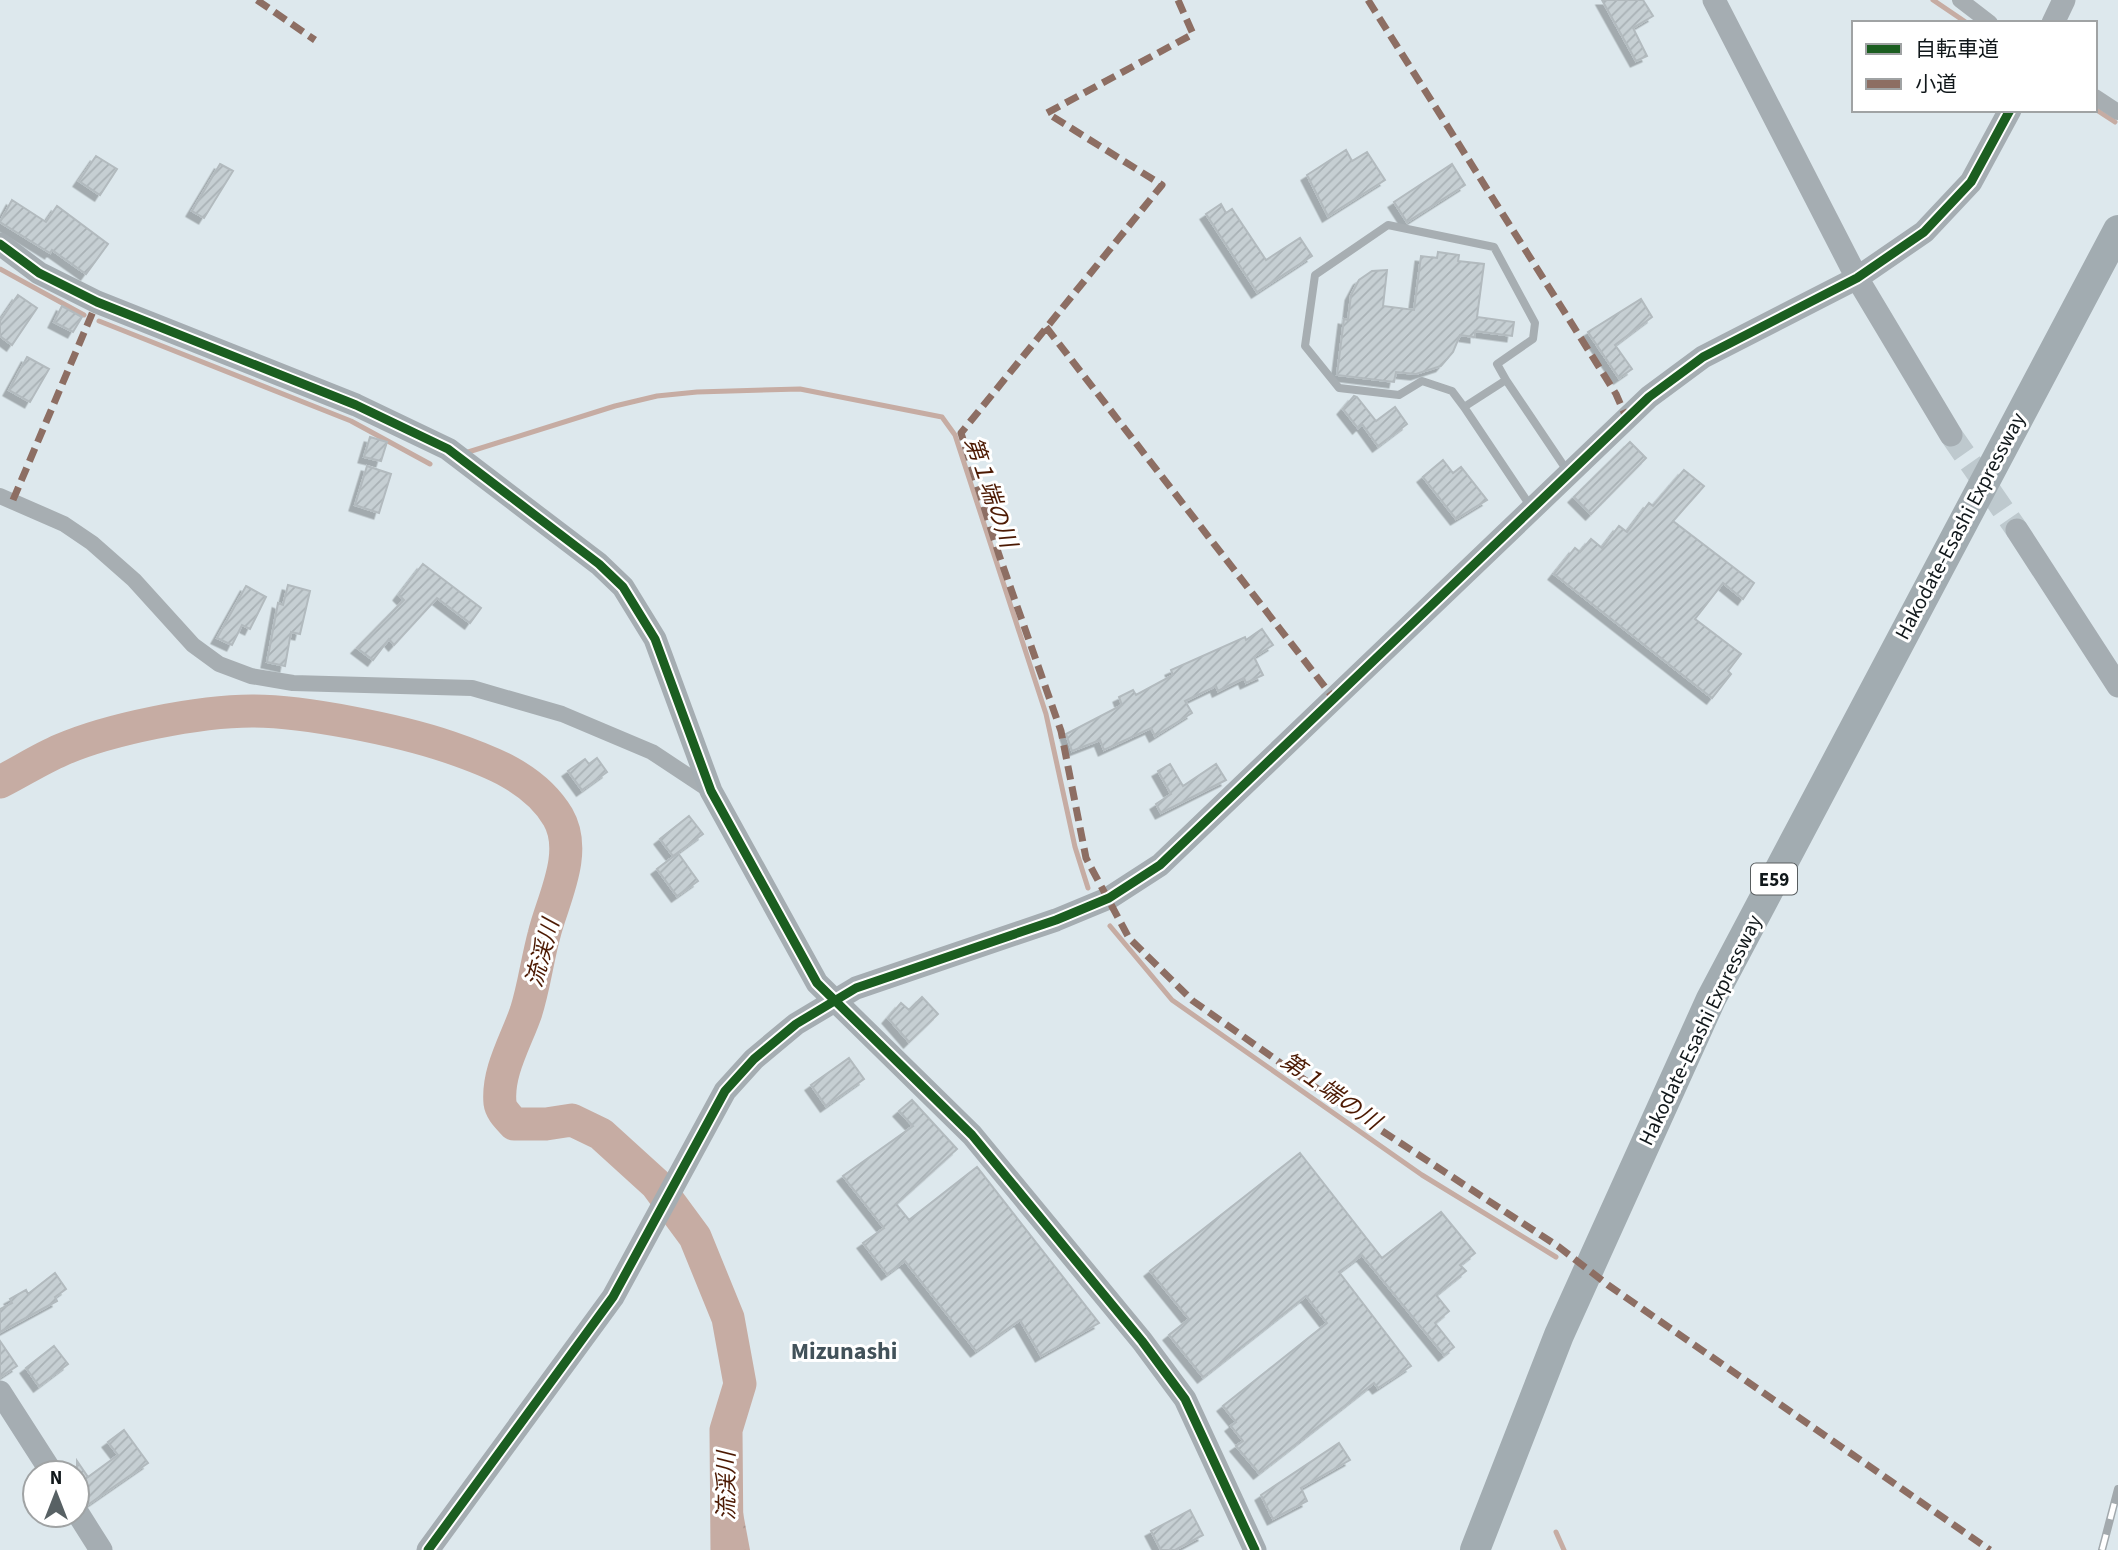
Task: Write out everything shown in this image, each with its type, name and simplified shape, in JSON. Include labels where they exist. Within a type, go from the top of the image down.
[{"type":"highway","name":"Hakodate-Esashi Expressway","points":[[1475,1550],[1559,1335],[1711,999],[2118,230]]},
{"type":"street","points":[[1714,0],[1857,278],[1951,435]]},
{"type":"street","points":[[1960,0],[1987,21]]},
{"type":"street","points":[[2054,21],[2064,0]]},
{"type":"street","points":[[2097,98],[2118,112]]},
{"type":"street","points":[[428,1550],[556,1377],[635,1261],[725,1091],[741,1072],[796,1024],[856,988],[1056,920],[1109,898],[1133,885],[1160,865],[1649,397],[1703,357],[1857,278],[1923,232],[1947,210],[1970,182],[2009,112]]},
{"type":"street","points":[[0,244],[40,273],[97,302],[356,405],[448,449],[599,564],[639,610],[654,639],[711,791],[817,983],[972,1135],[1149,1350],[1185,1399],[1255,1550]]},
{"type":"street","points":[[0,496],[64,524],[92,543],[134,580],[193,645],[219,664],[251,676],[293,682],[472,688],[562,714],[652,752],[711,791]]},
{"type":"street","points":[[2017,530],[2118,686]]},
{"type":"street","points":[[0,1392],[43,1459]]},
{"type":"street","points":[[88,1529],[102,1550]]},
{"type":"lane","points":[[1532,509],[1452,391],[1422,381],[1399,395],[1339,388],[1305,346],[1315,275],[1388,225],[1494,247],[1535,323],[1533,339],[1497,364],[1569,473]]},
{"type":"lane","points":[[1464,407],[1506,380]]},
{"type":"water","points":[[721,1477],[739,1491],[750,1550],[716,1550]]},
{"type":"building","points":[[1602,0],[1643,0],[1653,16],[1633,28],[1647,56],[1636,61]]},
{"type":"building","points":[[1346,150],[1352,161],[1367,152],[1385,180],[1328,216],[1307,175]]},
{"type":"building","points":[[96,156],[117,169],[100,195],[79,181]]},
{"type":"building","points":[[220,164],[233,171],[204,218],[192,211]]},
{"type":"building","points":[[1452,164],[1465,185],[1407,222],[1394,202]]},
{"type":"building","points":[[12,200],[46,222],[57,206],[108,244],[86,274],[52,250],[50,253],[0,222]]},
{"type":"building","points":[[1221,204],[1226,213],[1232,209],[1266,260],[1300,238],[1312,256],[1257,292],[1206,214]]},
{"type":"building","points":[[1438,252],[1459,255],[1458,261],[1484,264],[1477,317],[1514,322],[1512,336],[1475,331],[1475,337],[1460,335],[1453,352],[1441,366],[1416,374],[1396,372],[1394,382],[1337,375],[1344,319],[1348,320],[1351,295],[1359,280],[1372,271],[1387,270],[1383,306],[1414,310],[1421,256],[1437,258]]},
{"type":"building","points":[[18,295],[37,308],[12,345],[0,336],[0,321]]},
{"type":"building","points":[[1641,299],[1652,317],[1615,345],[1632,369],[1619,378],[1588,332]]},
{"type":"building","points":[[62,306],[82,317],[73,332],[54,322]]},
{"type":"building","points":[[27,357],[49,369],[30,402],[9,390]]},
{"type":"building","points":[[1354,396],[1376,421],[1395,407],[1407,424],[1378,446],[1362,424],[1358,428],[1343,409]]},
{"type":"building","points":[[370,437],[387,442],[381,461],[364,457]]},
{"type":"building","points":[[1630,442],[1646,458],[1591,514],[1574,497]]},
{"type":"building","points":[[1443,460],[1453,473],[1461,467],[1487,500],[1456,519],[1423,477]]},
{"type":"building","points":[[367,466],[391,474],[379,513],[355,505]]},
{"type":"building","points":[[1684,470],[1704,486],[1673,521],[1754,583],[1743,599],[1723,583],[1695,619],[1741,654],[1728,671],[1731,674],[1712,698],[1554,574],[1575,548],[1580,552],[1591,539],[1602,548],[1619,526],[1627,532],[1649,503],[1653,506]]},
{"type":"building","points":[[423,564],[481,608],[470,623],[437,598],[394,645],[389,639],[373,660],[357,648],[404,600],[399,595]]},
{"type":"building","points":[[288,585],[310,591],[300,634],[291,632],[285,666],[267,662],[278,603],[283,605]]},
{"type":"building","points":[[246,586],[266,597],[250,629],[242,625],[232,645],[217,638]]},
{"type":"building","points":[[1262,629],[1273,645],[1254,657],[1263,675],[1246,683],[1244,678],[1218,691],[1216,686],[1185,701],[1192,713],[1155,736],[1151,728],[1104,750],[1100,740],[1072,751],[1066,734],[1122,705],[1119,697],[1133,690],[1136,695],[1173,675],[1171,670],[1245,637],[1246,640]]},
{"type":"building","points":[[597,758],[607,772],[582,790],[568,771],[585,759],[589,764]]},
{"type":"building","points":[[1170,764],[1183,786],[1216,764],[1226,780],[1161,813],[1156,804],[1171,794],[1158,771]]},
{"type":"building","points":[[689,816],[703,834],[673,856],[660,839]]},
{"type":"building","points":[[678,853],[698,881],[677,896],[657,869]]},
{"type":"building","points":[[922,997],[938,1014],[909,1042],[888,1018],[901,1003],[909,1010]]},
{"type":"building","points":[[849,1058],[864,1079],[826,1106],[811,1085]]},
{"type":"building","points":[[912,1100],[957,1149],[896,1204],[909,1220],[977,1167],[1099,1323],[1041,1356],[1020,1320],[976,1351],[905,1261],[887,1274],[863,1243],[884,1228],[843,1176],[913,1126],[899,1111]]},
{"type":"building","points":[[1300,1153],[1382,1258],[1441,1212],[1475,1253],[1460,1265],[1466,1271],[1436,1295],[1449,1311],[1435,1323],[1454,1347],[1444,1355],[1362,1255],[1339,1272],[1411,1366],[1378,1388],[1374,1383],[1259,1473],[1236,1446],[1243,1441],[1231,1426],[1236,1422],[1223,1406],[1327,1323],[1306,1296],[1203,1377],[1169,1335],[1189,1319],[1150,1271]]},
{"type":"building","points":[[55,1273],[66,1289],[55,1297],[57,1301],[0,1332],[0,1309],[12,1303],[10,1299],[26,1290],[28,1294]]},
{"type":"building","points":[[0,1341],[17,1366],[0,1377]]},
{"type":"building","points":[[54,1346],[68,1364],[39,1386],[26,1368]]},
{"type":"building","points":[[124,1430],[148,1463],[91,1503],[91,1475],[118,1455],[108,1442]]},
{"type":"building","points":[[1339,1443],[1350,1460],[1301,1488],[1307,1501],[1273,1519],[1261,1495]]},
{"type":"building","points":[[1190,1510],[1203,1535],[1175,1550],[1161,1550],[1151,1531]]},
{"type":"waterway","points":[[1933,0],[1964,21]]},
{"type":"waterway","points":[[2097,110],[2115,122]]},
{"type":"waterway","name":"第１端の川","points":[[0,269],[84,315]]},
{"type":"waterway","name":"第１端の川","points":[[99,321],[351,421],[430,464]]},
{"type":"waterway","name":"第１端の川","points":[[465,453],[615,406],[657,396],[697,392],[800,389],[942,417],[955,435],[1046,714],[1075,847],[1088,888]]},
{"type":"waterway","name":"流渓川","points":[[0,782],[45,757],[104,735],[181,718],[252,711],[298,714],[352,723],[449,747],[510,773],[524,781],[548,803],[564,831],[565,861],[544,935],[529,1003],[504,1068],[500,1091],[501,1106],[514,1124],[546,1124],[572,1120],[601,1134],[656,1184],[695,1237],[728,1318],[740,1384],[726,1430],[727,1550]]},
{"type":"waterway","name":"第１端の川","points":[[1110,926],[1172,1000],[1422,1175],[1556,1257]]},
{"type":"waterway","name":"第１端の川","points":[[1556,1532],[1564,1550]]},
{"type":"tunnel","points":[[1951,435],[2017,530]]},
{"type":"railway","points":[[2102,1550],[2118,1489]]},
{"type":"marked path","points":[[257,0],[315,40]]},
{"type":"marked path","points":[[1178,0],[1193,34],[1047,113],[1162,185],[961,433],[999,555],[1061,731],[1086,858],[1129,938],[1193,1001],[1309,1083],[1559,1247],[1608,1285],[1990,1550]]},
{"type":"marked path","points":[[1368,0],[1616,394],[1627,419]]},
{"type":"marked path","points":[[13,500],[97,302]]},
{"type":"marked path","points":[[1046,327],[1335,700]]},
{"type":"cycle path","points":[[428,1550],[613,1297],[725,1091],[754,1059],[796,1024],[856,988],[1056,920],[1109,898],[1160,865],[1649,397],[1703,357],[1857,278],[1924,232],[1971,182],[2009,112]]},
{"type":"cycle path","points":[[0,244],[39,273],[97,302],[356,405],[448,449],[599,564],[623,587],[655,639],[711,791],[817,983],[972,1135],[1142,1341],[1185,1399],[1255,1550]]},
{"type":"district","name":"Mizunashi","points":[[844,1351]]}]
